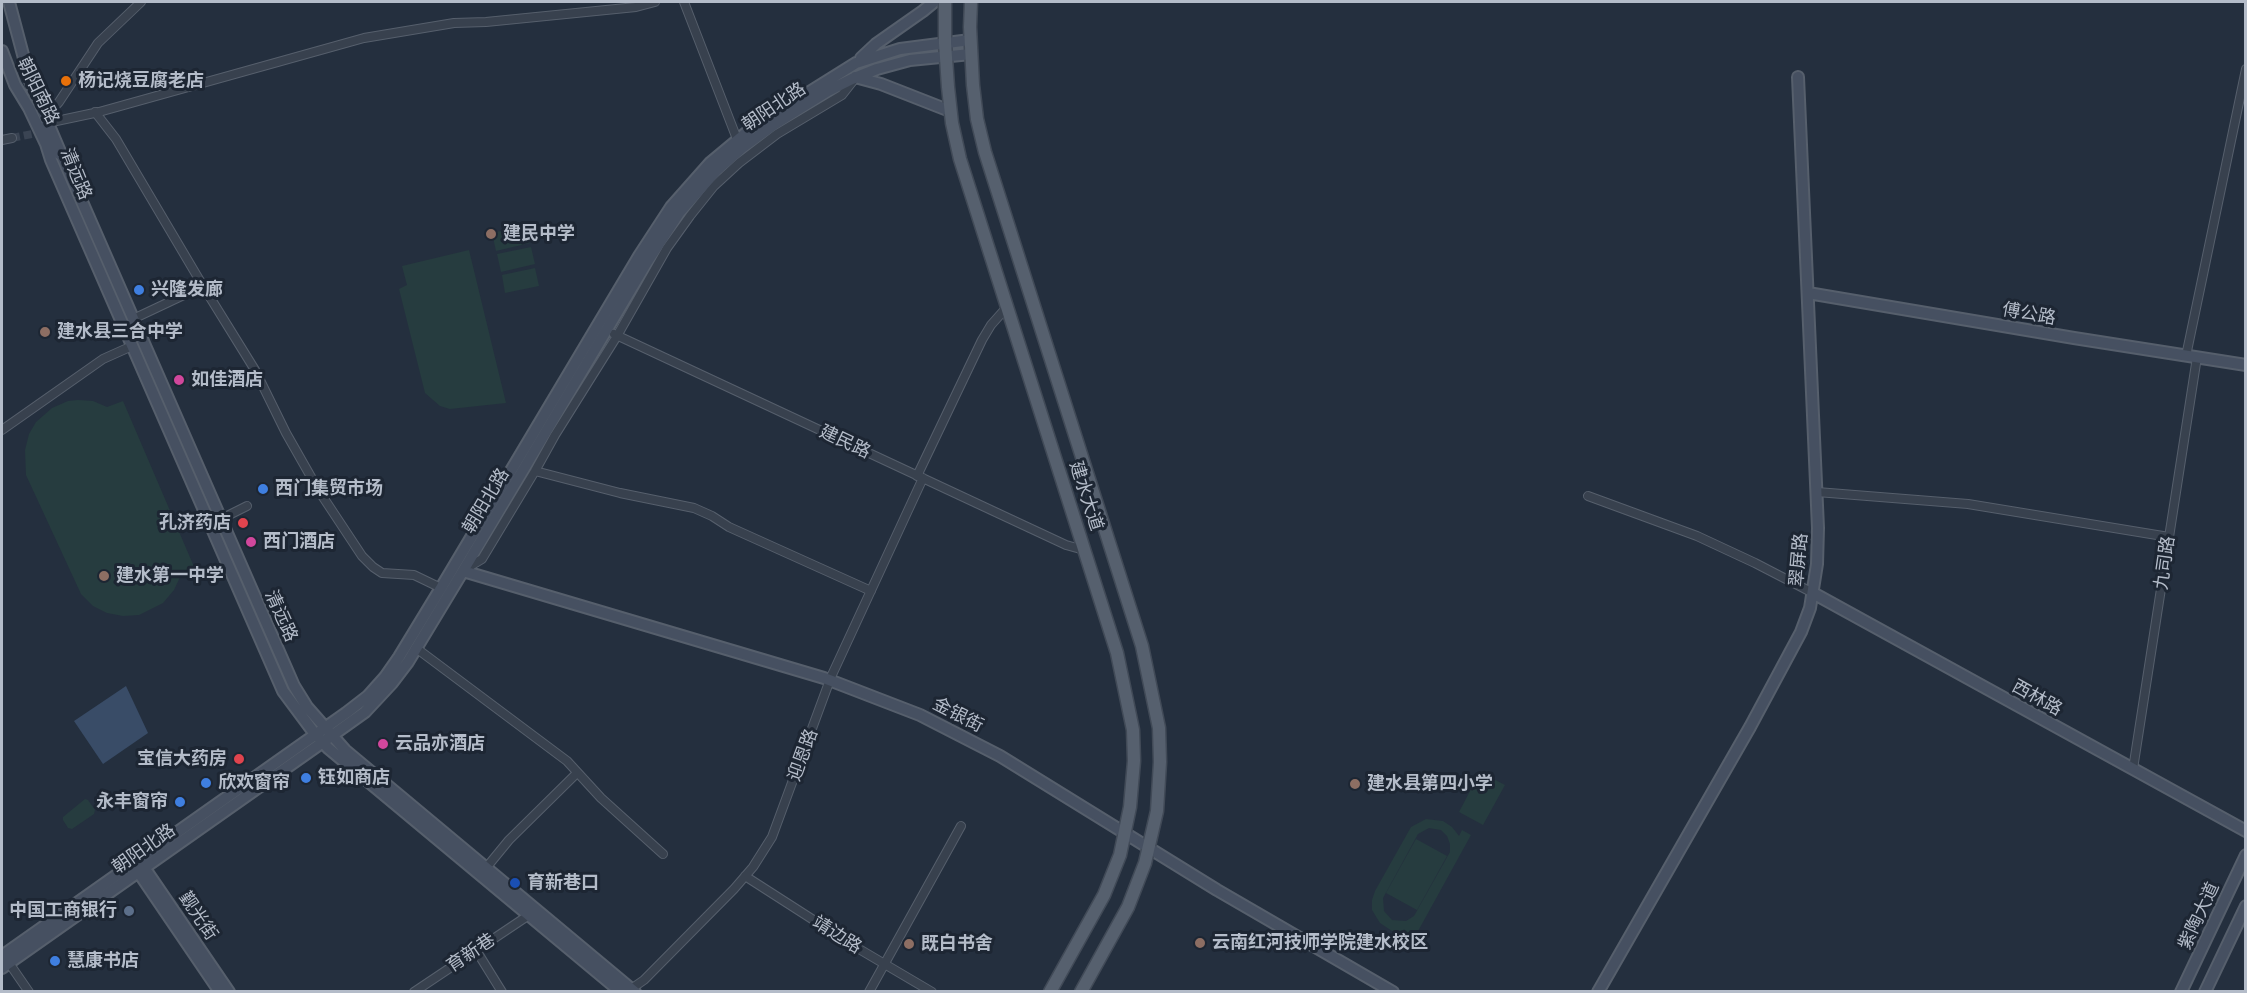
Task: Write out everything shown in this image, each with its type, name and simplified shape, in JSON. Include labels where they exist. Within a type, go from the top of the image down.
[{"type":"main road","points":[[9,2],[41,126],[62,156]]},
{"type":"main road","points":[[856,63],[876,44],[933,2]]},
{"type":"main road","name":"建水大道","points":[[945,2],[945,56],[950,111],[960,159],[1117,653],[1131,714],[1134,761],[1126,834],[1120,855],[1107,889],[1050,992]]},
{"type":"main road","name":"建水大道","points":[[971,2],[970,40],[975,102],[985,152],[1148,669],[1159,728],[1160,762],[1150,848],[1128,907],[1081,992]]},
{"type":"main road","name":"朝阳北路","points":[[324,735],[385,677],[399,657],[661,222],[696,178],[737,139],[856,63],[900,49],[970,40]]},
{"type":"main road","name":"朝阳南路","points":[[2,51],[15,85],[41,126]]},
{"type":"main road","name":"朝阳北路","points":[[4,962],[324,735],[375,702],[392,684],[463,571],[669,228],[690,199],[717,170],[741,148],[775,124],[855,77],[893,64],[971,54]]},
{"type":"main road","points":[[855,77],[881,84],[950,111]]},
{"type":"main road","name":"翠屏路","points":[[1598,992],[1750,727],[1801,632],[1813,593],[1818,546],[1817,492],[1798,77]]},
{"type":"main road","name":"清远路","points":[[41,126],[51,160],[283,691],[324,735],[529,915],[629,991]]},
{"type":"main road","name":"清远路","points":[[46,144],[62,156],[294,686],[324,735],[486,867],[629,991]]},
{"type":"main road","name":"傅公路","points":[[1808,293],[2246,365]]},
{"type":"main road","name":"金银街","points":[[463,571],[830,680],[894,704],[974,741],[1393,992]]},
{"type":"main road","name":"西林路","points":[[1813,593],[2246,831]]},
{"type":"main road","name":"紫陶大道","points":[[2181,992],[2246,855]]},
{"type":"main road","name":"觐光街","points":[[139,866],[220,992]]},
{"type":"main road","name":"觐光街","points":[[139,866],[229,992]]},
{"type":"main road","name":"紫陶大道","points":[[2205,992],[2246,906]]},
{"type":"street","points":[[41,126],[98,43],[141,2]]},
{"type":"street","points":[[41,126],[364,38],[454,23],[486,22],[636,7],[655,2]]},
{"type":"street","points":[[684,2],[737,139]]},
{"type":"street","name":"九司路","points":[[2133,769],[2169,537],[2192,357],[2246,69]]},
{"type":"street","points":[[463,571],[482,559],[617,336],[667,248],[690,216],[714,186],[739,163],[777,134],[842,95],[855,77]]},
{"type":"street","points":[[95,112],[116,139],[255,370],[286,433],[319,491],[362,556],[382,573],[421,576],[441,588]]},
{"type":"street","points":[[2,140],[12,138]]},
{"type":"street","points":[[133,319],[203,286]]},
{"type":"street","name":"迎恩路","points":[[629,991],[644,980],[745,876],[765,849],[779,822],[830,680],[920,477],[982,340],[991,325],[1007,307]]},
{"type":"street","name":"建民路","points":[[606,331],[1066,545],[1084,550]]},
{"type":"street","points":[[2,430],[103,359],[132,346]]},
{"type":"street","points":[[535,471],[620,493],[694,508],[729,527],[871,591]]},
{"type":"street","points":[[1817,492],[1968,504],[2169,537]]},
{"type":"street","points":[[1588,496],[1697,536],[1813,593]]},
{"type":"street","points":[[220,519],[248,507]]},
{"type":"street","points":[[416,648],[567,761],[663,854]]},
{"type":"street","points":[[486,867],[509,840],[577,773]]},
{"type":"street","points":[[869,992],[961,826]]},
{"type":"street","name":"靖边路","points":[[745,876],[932,992]]},
{"type":"street","name":"育新巷","points":[[414,992],[529,915]]},
{"type":"street","points":[[476,950],[502,992]]},
{"type":"street","points":[[4,962],[29,992]]},
{"type":"green space","points":[[526,225],[530,243],[496,251],[492,233]]},
{"type":"green space","points":[[531,247],[535,264],[501,272],[497,254]]},
{"type":"green space","points":[[469,250],[506,403],[450,409],[440,406],[425,393],[399,289],[407,285],[402,266]]},
{"type":"green space","points":[[535,268],[539,286],[505,293],[502,275]]},
{"type":"green space","points":[[68,401],[93,401],[107,407],[123,401],[195,569],[181,575],[174,590],[163,603],[139,615],[123,616],[107,613],[93,606],[81,594],[26,475],[25,450],[29,434],[36,422],[52,408]]},
{"type":"green space","points":[[1480,772],[1505,785],[1483,825],[1459,812]]},
{"type":"green space","points":[[85,799],[95,810],[94,814],[72,829],[68,828],[63,817]]},
{"type":"green space","points":[[1426,819],[1443,821],[1459,836],[1462,830],[1471,835],[1412,942],[1403,937],[1406,931],[1392,931],[1380,923],[1372,910],[1375,891],[1411,827]],"holes":[[[1429,828],[1441,830],[1447,836],[1450,852],[1414,916],[1406,921],[1392,920],[1384,911],[1383,898],[1418,834]]]},
{"type":"green space","points":[[1416,839],[1447,856],[1417,910],[1386,893]]},
{"type":"water","points":[[126,686],[148,733],[103,764],[74,721]]},
{"type":"tunnel","points":[[12,138],[32,134]]},
{"type":"place","name":"杨记烧豆腐老店","points":[[66,81]]},
{"type":"place","name":"建民中学","points":[[491,234]]},
{"type":"place","name":"兴隆发廊","points":[[139,290]]},
{"type":"place","name":"建水县三合中学","points":[[45,332]]},
{"type":"place","name":"如佳酒店","points":[[179,380]]},
{"type":"place","name":"西门集贸市场","points":[[263,489]]},
{"type":"place","name":"孔济药店","points":[[243,523]]},
{"type":"place","name":"西门酒店","points":[[251,542]]},
{"type":"place","name":"建水第一中学","points":[[104,576]]},
{"type":"place","name":"云品亦酒店","points":[[383,744]]},
{"type":"place","name":"宝信大药房","points":[[239,759]]},
{"type":"place","name":"钰如商店","points":[[306,778]]},
{"type":"place","name":"欣欢窗帘","points":[[206,783]]},
{"type":"place","name":"建水县第四小学","points":[[1355,784]]},
{"type":"place","name":"永丰窗帘","points":[[180,802]]},
{"type":"place","name":"育新巷口","points":[[515,883]]},
{"type":"place","name":"中国工商银行","points":[[129,911]]},
{"type":"place","name":"云南红河技师学院建水校区","points":[[1200,943]]},
{"type":"place","name":"既白书舍","points":[[909,944]]},
{"type":"place","name":"慧康书店","points":[[55,961]]}]
